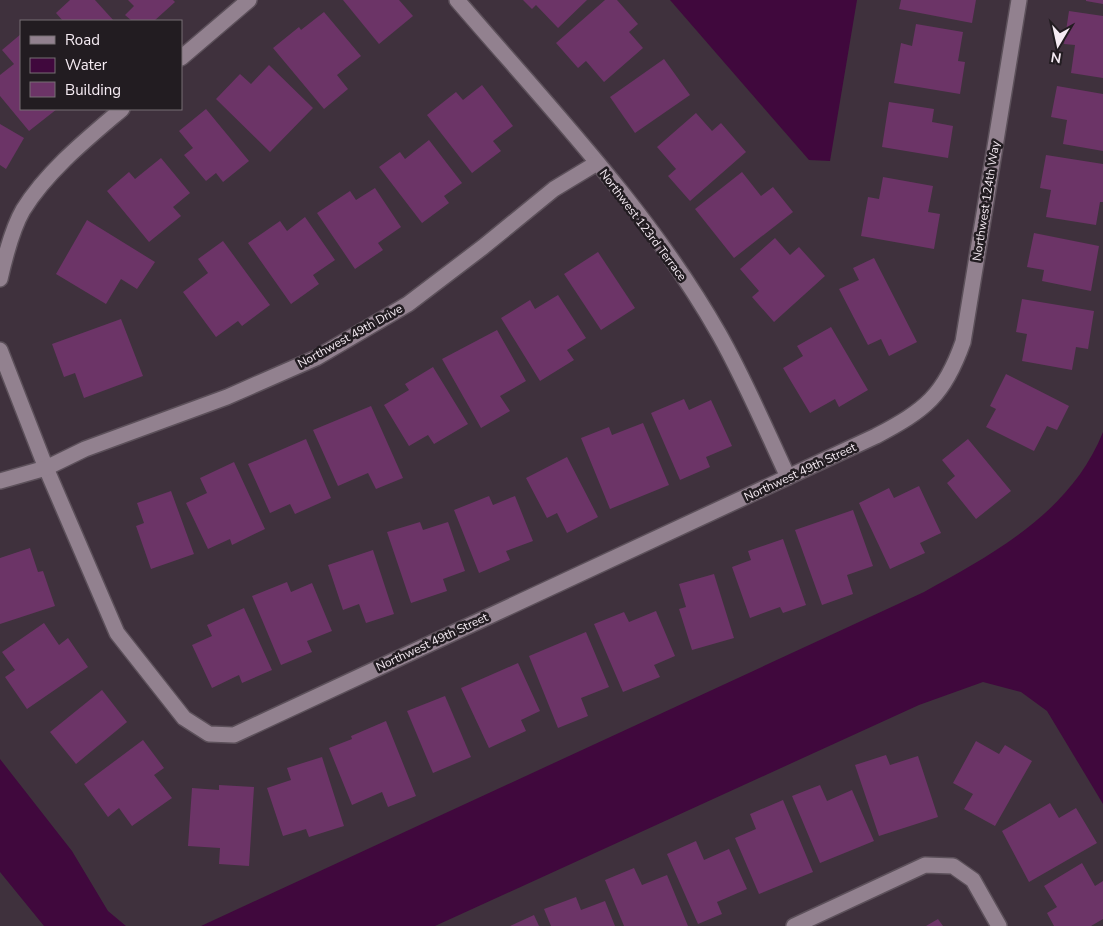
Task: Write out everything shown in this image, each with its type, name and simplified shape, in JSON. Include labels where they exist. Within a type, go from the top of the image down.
[{"type":"street","points":[[182,57],[249,0]]},
{"type":"street","name":"Northwest 123rd Terrace","points":[[457,0],[597,163],[668,254],[720,334],[788,477]]},
{"type":"street","name":"Northwest 124th Way","points":[[935,396],[952,371],[962,342],[1020,0]]},
{"type":"street","points":[[0,278],[4,260],[23,210],[64,158],[121,110]]},
{"type":"street","name":"Northwest 49th Drive","points":[[0,481],[46,468],[85,449],[227,397],[316,358],[408,304],[484,247],[554,189],[597,163]]},
{"type":"street","name":"Northwest 49th Street","points":[[0,350],[46,468],[117,633],[184,718],[210,734],[234,735],[788,477],[912,417],[935,396]]},
{"type":"street","name":"Northwest 49th Drive","points":[[0,471],[46,468]]},
{"type":"street","points":[[794,926],[925,864],[953,866],[973,880],[1000,926]]},
{"type":"water","points":[[670,0],[857,0],[830,161],[809,160]]},
{"type":"water","points":[[1103,432],[1103,804],[1047,711],[1021,692],[983,682],[919,705],[435,926],[201,926],[924,592],[1003,545],[1051,507],[1072,485],[1089,460]]},
{"type":"water","points":[[0,759],[72,851],[108,911],[126,926],[44,926],[0,872]]},
{"type":"building","points":[[70,0],[95,0],[113,20],[62,20],[56,13]]},
{"type":"building","points":[[128,0],[173,0],[175,2],[155,20],[131,20],[125,15],[134,6]]},
{"type":"building","points":[[343,0],[399,0],[413,16],[379,44]]},
{"type":"building","points":[[523,0],[587,0],[558,28],[536,5],[532,9]]},
{"type":"building","points":[[605,0],[617,0],[638,24],[629,32],[643,48],[604,82],[586,61],[578,68],[556,43]]},
{"type":"building","points":[[901,0],[976,0],[972,23],[899,9]]},
{"type":"building","points":[[1103,0],[1103,4],[1086,1]]},
{"type":"building","points":[[1069,11],[1103,16],[1103,78],[1071,73],[1075,45],[1064,44]]},
{"type":"building","points":[[324,12],[361,56],[337,75],[348,89],[324,109],[273,48],[299,27],[301,30]]},
{"type":"building","points":[[916,24],[963,32],[958,61],[965,62],[960,94],[894,83],[901,43],[912,46]]},
{"type":"building","points":[[20,35],[20,110],[56,110],[29,131],[0,96],[0,75],[14,64],[2,50]]},
{"type":"building","points":[[664,59],[690,95],[635,133],[610,97]]},
{"type":"building","points":[[269,65],[313,108],[270,152],[216,99],[240,74],[251,84]]},
{"type":"building","points":[[482,85],[513,126],[493,141],[501,151],[472,173],[427,115],[456,92],[463,100]]},
{"type":"building","points":[[1057,86],[1103,94],[1103,151],[1063,144],[1067,120],[1051,117]]},
{"type":"building","points":[[889,102],[934,109],[932,122],[953,126],[948,158],[882,147]]},
{"type":"building","points":[[206,109],[249,161],[223,182],[216,173],[206,181],[184,155],[193,148],[179,131]]},
{"type":"building","points":[[696,113],[712,131],[721,123],[746,152],[690,201],[668,176],[676,169],[657,147]]},
{"type":"building","points":[[0,124],[24,138],[6,169],[0,165]]},
{"type":"building","points":[[429,140],[462,183],[444,196],[449,203],[422,223],[379,167],[400,152],[405,159]]},
{"type":"building","points":[[1046,155],[1103,164],[1103,202],[1100,202],[1096,225],[1046,217],[1051,190],[1040,188]]},
{"type":"building","points":[[161,158],[190,193],[173,207],[181,216],[149,242],[107,191],[129,172],[135,179]]},
{"type":"building","points":[[742,172],[761,196],[773,187],[793,212],[734,258],[695,209]]},
{"type":"building","points":[[883,177],[933,186],[928,212],[940,214],[934,249],[861,236],[868,197],[879,199]]},
{"type":"building","points":[[375,188],[401,227],[378,243],[383,250],[355,269],[317,213],[350,191],[356,200]]},
{"type":"building","points":[[305,217],[335,260],[313,275],[319,284],[291,304],[248,243],[280,221],[287,231]]},
{"type":"building","points":[[87,220],[155,262],[137,289],[121,279],[106,304],[56,274]]},
{"type":"building","points":[[1034,233],[1099,246],[1091,291],[1042,281],[1044,270],[1027,267]]},
{"type":"building","points":[[775,238],[790,255],[799,247],[825,276],[774,322],[752,297],[759,291],[740,269]]},
{"type":"building","points":[[223,241],[270,305],[242,326],[238,321],[216,337],[183,292],[208,273],[198,259]]},
{"type":"building","points":[[598,252],[635,308],[601,330],[564,274]]},
{"type":"building","points":[[874,258],[917,342],[889,356],[881,339],[868,345],[839,289],[859,280],[853,268]]},
{"type":"building","points":[[558,295],[586,338],[567,350],[574,360],[540,381],[501,318],[530,300],[535,309]]},
{"type":"building","points":[[1022,299],[1094,311],[1088,349],[1076,347],[1072,370],[1022,361],[1027,334],[1016,332]]},
{"type":"building","points":[[121,319],[143,376],[84,398],[75,373],[64,377],[52,344]]},
{"type":"building","points":[[831,327],[868,390],[839,407],[835,399],[810,413],[783,368],[803,356],[797,346]]},
{"type":"building","points":[[497,330],[526,381],[500,396],[510,411],[481,428],[442,359]]},
{"type":"building","points":[[433,367],[468,424],[434,444],[428,435],[409,446],[384,405],[409,390],[405,384]]},
{"type":"building","points":[[1006,374],[1069,406],[1057,430],[1047,426],[1034,451],[986,427],[996,409],[990,406]]},
{"type":"building","points":[[684,399],[689,410],[711,400],[732,446],[706,457],[710,467],[680,480],[651,413]]},
{"type":"building","points":[[371,406],[403,478],[376,489],[368,473],[338,486],[313,430]]},
{"type":"building","points":[[643,423],[669,485],[610,509],[581,438],[609,427],[612,435]]},
{"type":"building","points":[[306,439],[331,498],[295,514],[290,504],[270,513],[248,464]]},
{"type":"building","points":[[968,439],[1011,491],[976,519],[947,483],[955,476],[942,460]]},
{"type":"building","points":[[567,457],[598,517],[567,533],[557,513],[547,518],[526,478]]},
{"type":"building","points":[[234,462],[265,529],[232,545],[230,539],[208,549],[186,503],[207,493],[200,478]]},
{"type":"building","points":[[919,486],[941,533],[920,543],[925,553],[890,569],[859,503],[889,488],[894,498]]},
{"type":"building","points":[[171,491],[194,554],[151,569],[136,526],[144,523],[137,503]]},
{"type":"building","points":[[489,496],[493,505],[515,496],[533,541],[506,551],[510,560],[479,573],[454,510]]},
{"type":"building","points":[[853,510],[873,566],[847,575],[853,594],[822,605],[795,530]]},
{"type":"building","points":[[420,522],[423,530],[448,522],[465,571],[443,579],[447,591],[411,603],[387,532]]},
{"type":"building","points":[[783,539],[806,605],[783,613],[780,607],[750,618],[732,567],[751,560],[748,551]]},
{"type":"building","points":[[30,548],[38,572],[43,571],[55,606],[0,624],[0,558]]},
{"type":"building","points":[[373,550],[394,614],[366,623],[359,604],[343,610],[328,565]]},
{"type":"building","points":[[714,574],[734,638],[692,650],[679,609],[686,607],[679,584]]},
{"type":"building","points":[[287,582],[291,592],[312,583],[332,631],[307,641],[312,652],[281,665],[252,596]]},
{"type":"building","points":[[244,608],[272,670],[242,683],[239,675],[212,688],[192,645],[212,636],[207,625]]},
{"type":"building","points":[[656,611],[675,656],[654,665],[660,677],[623,692],[594,624],[624,612],[629,622]]},
{"type":"building","points":[[44,623],[59,645],[68,638],[88,667],[27,709],[5,677],[15,670],[2,652]]},
{"type":"building","points":[[586,632],[609,687],[581,698],[588,716],[558,728],[529,656]]},
{"type":"building","points":[[518,663],[540,711],[521,720],[526,731],[489,748],[461,688]]},
{"type":"building","points":[[102,690],[127,722],[76,764],[50,732]]},
{"type":"building","points":[[445,696],[471,757],[433,773],[407,711]]},
{"type":"building","points":[[386,721],[416,796],[388,807],[382,792],[352,805],[329,748],[352,739],[351,736]]},
{"type":"building","points":[[143,740],[164,768],[154,775],[172,798],[132,826],[119,808],[108,817],[84,784]]},
{"type":"building","points":[[976,741],[999,754],[1005,745],[1032,761],[995,826],[964,809],[973,794],[953,783]]},
{"type":"building","points":[[886,755],[890,765],[918,756],[938,817],[879,836],[855,765]]},
{"type":"building","points":[[322,757],[344,826],[309,837],[306,829],[283,836],[267,788],[291,780],[287,768]]},
{"type":"building","points":[[219,785],[254,787],[249,866],[219,864],[220,848],[188,846],[192,788],[219,790]]},
{"type":"building","points":[[820,785],[827,801],[852,790],[874,841],[820,863],[792,796]]},
{"type":"building","points":[[783,800],[813,872],[759,894],[735,838],[756,829],[750,814]]},
{"type":"building","points":[[1050,803],[1059,818],[1076,808],[1097,843],[1029,882],[1002,831]]},
{"type":"building","points":[[696,841],[704,860],[729,849],[747,889],[717,902],[722,914],[698,924],[667,854]]},
{"type":"building","points":[[1082,863],[1095,886],[1103,881],[1103,919],[1091,926],[1054,926],[1047,913],[1057,907],[1044,886]]},
{"type":"building","points":[[634,868],[642,885],[667,875],[688,926],[624,926],[605,880]]},
{"type":"building","points":[[576,897],[581,910],[605,901],[615,926],[551,926],[544,909]]},
{"type":"building","points":[[534,915],[539,926],[510,926]]},
{"type":"building","points":[[938,919],[943,926],[926,926]]}]
